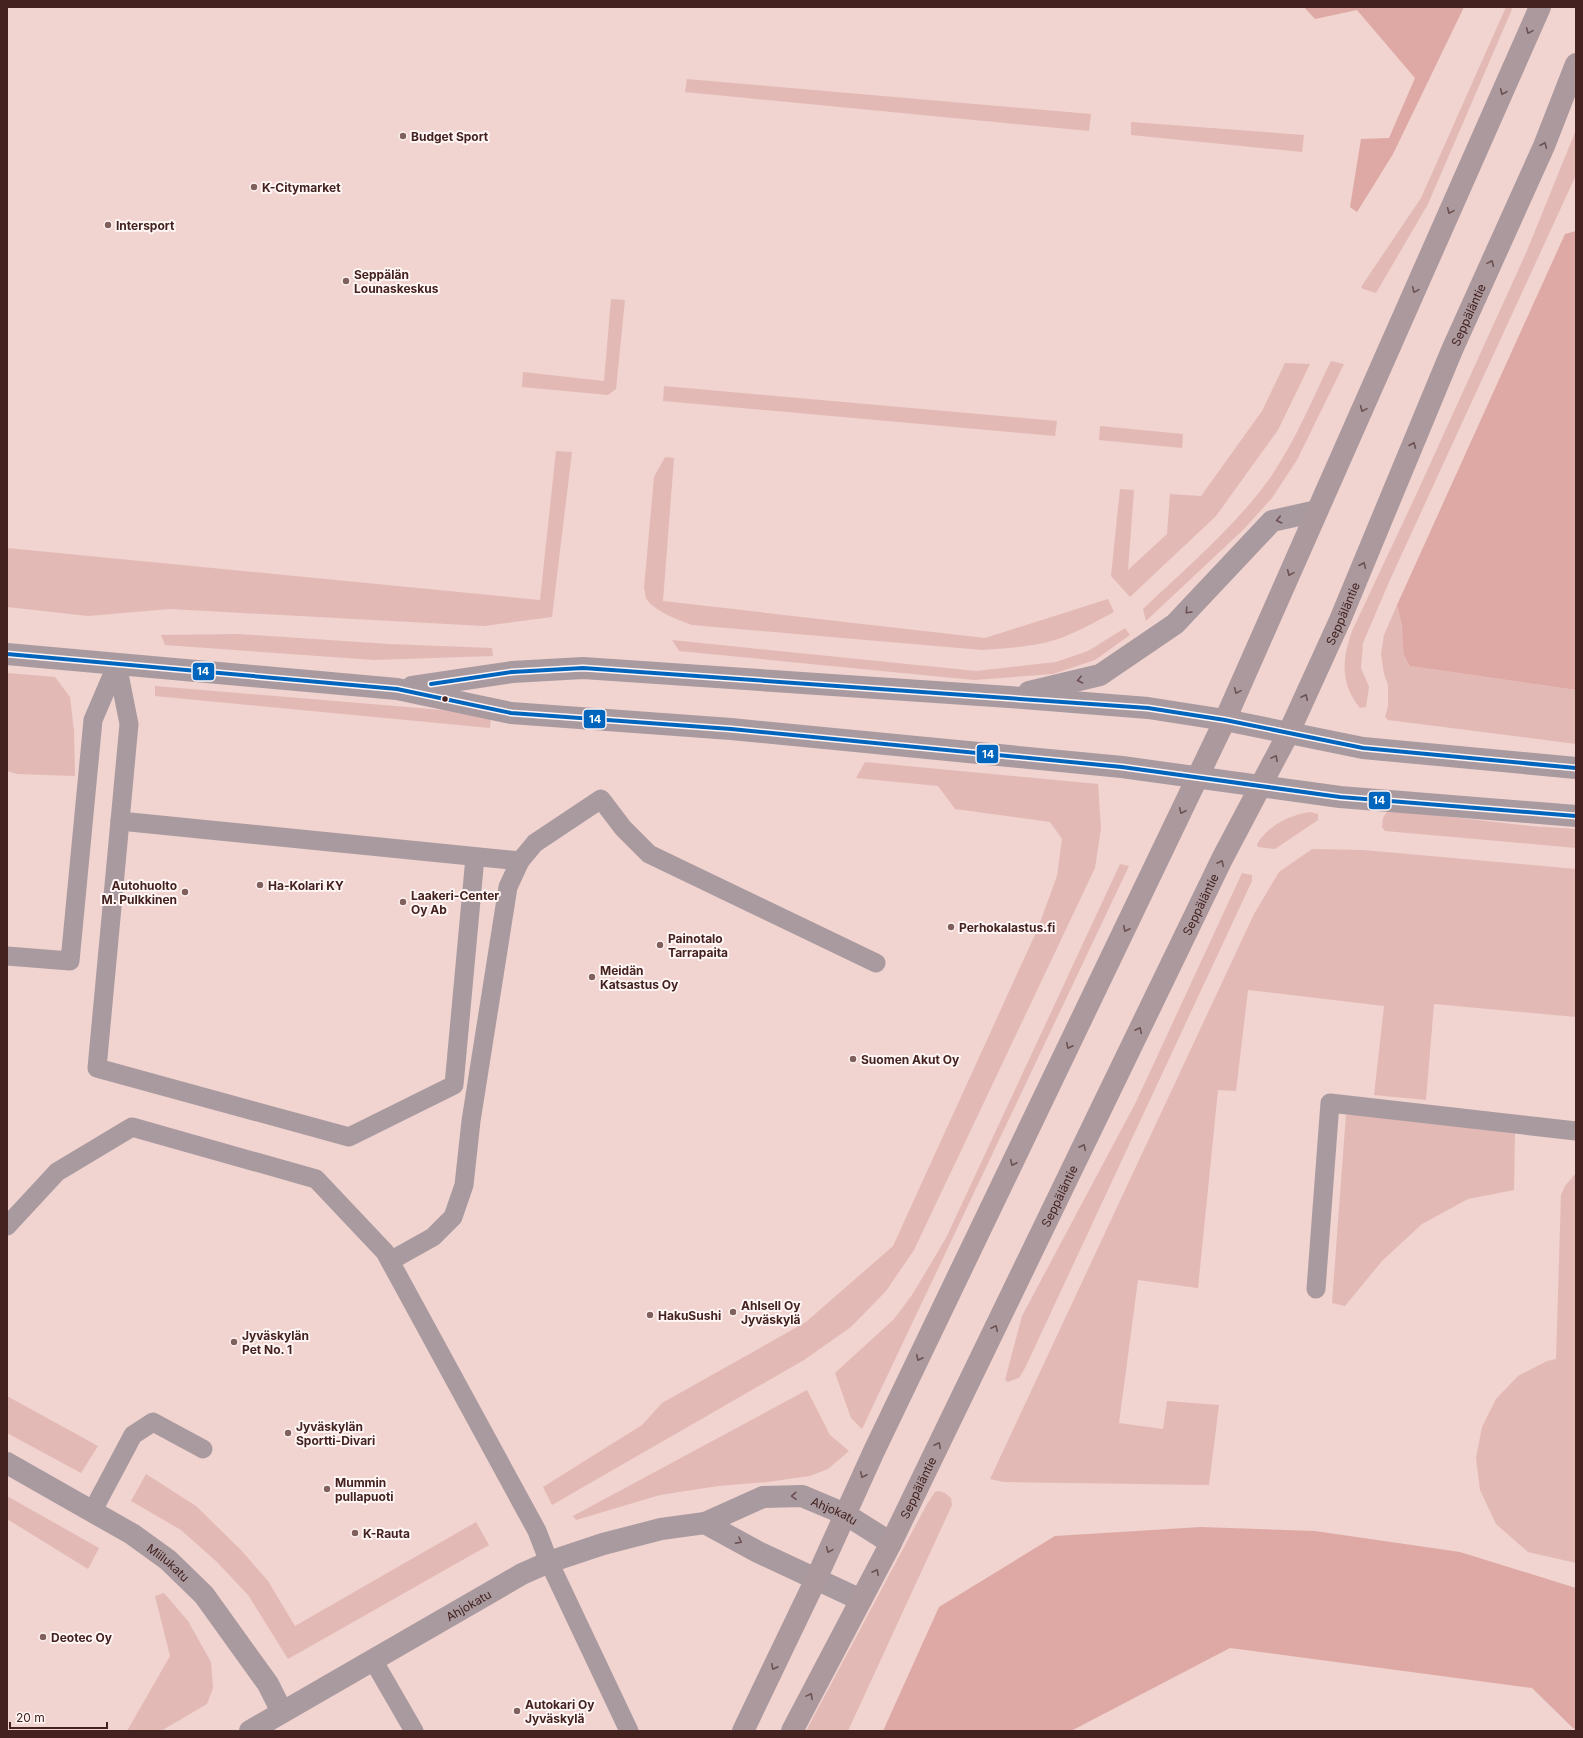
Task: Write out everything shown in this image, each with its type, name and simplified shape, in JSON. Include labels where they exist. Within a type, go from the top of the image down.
[{"type":"main road","points":[[743,1731],[816,1579],[878,1444],[1225,720],[1540,7]]},
{"type":"main road","name":"Seppäläntie","points":[[792,1731],[891,1543],[1215,874],[1289,732],[1340,620],[1452,350],[1544,146],[1576,64]]},
{"type":"street","points":[[1009,697],[1100,675],[1175,624],[1272,521],[1317,511]]},
{"type":"street","points":[[7,654],[397,689],[511,713],[739,730],[1122,766],[1340,797],[1576,816]]},
{"type":"street","points":[[397,689],[512,672],[583,668],[1148,708],[1225,720],[1363,748],[1576,768]]},
{"type":"street","name":"Miilukatu","points":[[7,1463],[132,1534],[168,1560],[204,1595],[268,1684],[282,1712]]},
{"type":"street","name":"Ahjokatu","points":[[250,1731],[522,1574],[549,1562],[603,1544],[662,1529],[705,1523],[763,1497],[802,1496],[845,1514],[891,1543]]},
{"type":"street","points":[[705,1523],[758,1552],[861,1600]]},
{"type":"lane","points":[[117,664],[129,724],[97,1068],[349,1138],[454,1085],[475,856]]},
{"type":"lane","points":[[7,956],[70,961],[93,720],[117,664]]},
{"type":"lane","points":[[390,1261],[433,1237],[453,1217],[464,1185],[471,1120],[508,887],[520,861],[535,843],[601,799],[623,828],[649,854],[876,963]]},
{"type":"lane","points":[[120,821],[520,861]]},
{"type":"lane","points":[[1316,1289],[1330,1103],[1576,1132]]},
{"type":"lane","points":[[7,1226],[57,1172],[132,1127],[316,1179],[385,1252],[537,1531],[549,1562],[629,1731]]},
{"type":"lane","points":[[92,1512],[133,1435],[153,1422],[203,1449]]},
{"type":"lane","points":[[373,1660],[414,1731]]},
{"type":"shaded area","points":[[1304,7],[1464,7],[1393,154],[1357,212],[1350,207],[1361,139],[1389,138],[1415,78],[1357,10],[1315,19]]},
{"type":"shaded area","points":[[1506,7],[1513,7],[1428,204],[1376,293],[1363,289],[1361,287],[1421,198]]},
{"type":"shaded area","points":[[687,79],[1091,114],[1089,131],[685,92]]},
{"type":"shaded area","points":[[1131,122],[1304,135],[1302,152],[1131,135]]},
{"type":"shaded area","points":[[1576,130],[1576,175],[1389,582],[1363,643],[1361,668],[1369,687],[1366,707],[1360,708],[1349,690],[1346,681],[1346,652],[1352,631],[1416,495],[1526,253]]},
{"type":"shaded area","points":[[1576,231],[1576,690],[1410,666],[1404,655],[1402,627],[1397,605],[1565,234]]},
{"type":"shaded area","points":[[611,299],[625,300],[616,389],[608,395],[522,387],[523,372],[604,381]]},
{"type":"shaded area","points":[[1331,361],[1344,364],[1297,460],[1272,498],[1244,529],[1146,621],[1143,609],[1228,528],[1244,511],[1272,475],[1296,433]]},
{"type":"shaded area","points":[[1285,363],[1310,364],[1278,430],[1216,516],[1130,597],[1111,576],[1120,489],[1134,490],[1128,570],[1167,534],[1170,494],[1201,496],[1262,411]]},
{"type":"shaded area","points":[[664,386],[1057,421],[1055,436],[663,401]]},
{"type":"shaded area","points":[[1100,426],[1183,434],[1182,448],[1099,440]]},
{"type":"shaded area","points":[[556,451],[572,452],[552,617],[484,626],[170,609],[88,616],[7,607],[7,548],[540,600]]},
{"type":"shaded area","points":[[665,457],[674,458],[663,601],[985,638],[1108,599],[1114,612],[1078,631],[1055,640],[1028,646],[982,650],[692,625],[654,607],[646,598],[644,588],[654,477]]},
{"type":"shaded area","points":[[1397,605],[1410,666],[1576,690],[1576,744],[1388,720],[1385,717],[1388,706],[1388,685],[1384,674],[1381,654],[1384,635]]},
{"type":"shaded area","points":[[1125,628],[1130,635],[1095,660],[1053,674],[974,680],[679,651],[672,640],[976,671],[1056,662],[1088,651]]},
{"type":"shaded area","points":[[239,634],[389,644],[492,648],[493,656],[374,660],[165,645],[161,635]]},
{"type":"shaded area","points":[[7,673],[55,677],[70,697],[74,731],[75,776],[17,774],[7,771]]},
{"type":"shaded area","points":[[155,686],[491,714],[490,728],[155,696]]},
{"type":"shaded area","points":[[865,762],[1098,784],[1101,828],[1095,868],[914,1250],[886,1291],[851,1327],[804,1360],[552,1505],[543,1487],[642,1425],[662,1403],[806,1322],[893,1246],[1038,928],[1057,876],[1062,839],[1050,822],[955,809],[938,786],[856,778]]},
{"type":"shaded area","points":[[1388,810],[1530,826],[1576,829],[1576,848],[1385,831],[1382,827],[1383,818]]},
{"type":"shaded area","points":[[1310,812],[1318,814],[1318,820],[1275,849],[1258,847],[1257,844],[1267,832],[1280,822],[1302,813]]},
{"type":"shaded area","points":[[1312,849],[1363,850],[1576,869],[1576,1017],[1434,1004],[1426,1100],[1374,1095],[1384,1006],[1248,990],[1236,1091],[1218,1090],[1198,1288],[1138,1280],[1119,1423],[1163,1429],[1167,1401],[1219,1405],[1209,1485],[1004,1482],[990,1479],[1254,914],[1279,872]]},
{"type":"shaded area","points":[[1120,864],[1129,866],[862,1429],[851,1418],[835,1373],[894,1319],[912,1295],[946,1238]]},
{"type":"shaded area","points":[[1242,873],[1252,875],[1252,881],[1025,1368],[1019,1378],[1008,1382],[1005,1380],[1022,1316],[1136,1102]]},
{"type":"shaded area","points":[[1346,1114],[1515,1133],[1514,1190],[1468,1199],[1422,1224],[1382,1261],[1345,1306],[1332,1303]]},
{"type":"shaded area","points":[[1576,1173],[1576,1563],[1528,1552],[1496,1524],[1480,1490],[1476,1458],[1482,1427],[1496,1399],[1518,1376],[1547,1361],[1556,1359],[1561,1195],[1565,1186]]},
{"type":"shaded area","points":[[807,1390],[830,1435],[849,1451],[828,1469],[810,1476],[767,1482],[718,1486],[660,1495],[576,1520],[573,1516]]},
{"type":"shaded area","points":[[7,1396],[98,1446],[81,1473],[7,1433]]},
{"type":"shaded area","points":[[146,1474],[196,1506],[241,1550],[268,1581],[295,1626],[476,1522],[489,1545],[288,1659],[248,1595],[217,1562],[181,1530],[131,1501]]},
{"type":"shaded area","points":[[939,1491],[945,1493],[951,1498],[952,1505],[848,1731],[806,1731],[927,1504],[935,1492]]},
{"type":"shaded area","points":[[7,1496],[99,1548],[88,1569],[7,1519]]},
{"type":"shaded area","points":[[1201,1527],[1315,1531],[1460,1552],[1576,1588],[1576,1731],[1532,1688],[1230,1648],[1071,1731],[883,1731],[939,1607],[1055,1536]]},
{"type":"shaded area","points":[[164,1593],[188,1621],[211,1662],[213,1688],[207,1704],[161,1731],[127,1731],[170,1656],[155,1596]]},
{"type":"transit line","name":"14","points":[[7,654],[397,689],[511,713],[731,729],[1122,767],[1340,797],[1576,816]]},
{"type":"transit line","name":"14","points":[[431,684],[512,672],[583,668],[1148,708],[1225,720],[1363,748],[1576,768]]},
{"type":"place","name":"Budget Sport","points":[[403,136]]},
{"type":"place","name":"K-Citymarket","points":[[254,187]]},
{"type":"place","name":"Intersport","points":[[108,225]]},
{"type":"place","name":"Seppälän Lounaskeskus","points":[[346,281]]},
{"type":"place","name":"Ha-Kolari KY","points":[[260,885]]},
{"type":"place","name":"Autohuolto M. Pulkkinen","points":[[185,892]]},
{"type":"place","name":"Laakeri-Center Oy Ab","points":[[403,902]]},
{"type":"place","name":"Perhokalastus.fi","points":[[951,927]]},
{"type":"place","name":"Painotalo Tarrapaita","points":[[660,945]]},
{"type":"place","name":"Meidän Katsastus Oy","points":[[592,977]]},
{"type":"place","name":"Suomen Akut Oy","points":[[853,1059]]},
{"type":"place","name":"Ahlsell Oy Jyväskylä","points":[[733,1312]]},
{"type":"place","name":"HakuSushi","points":[[650,1315]]},
{"type":"place","name":"Jyväskylän Pet No. 1","points":[[234,1342]]},
{"type":"place","name":"Jyväskylän Sportti-Divari","points":[[288,1433]]},
{"type":"place","name":"Mummin pullapuoti","points":[[327,1489]]},
{"type":"place","name":"K-Rauta","points":[[355,1533]]},
{"type":"place","name":"Deotec Oy","points":[[43,1637]]},
{"type":"place","name":"Autokari Oy Jyväskylä","points":[[517,1711]]}]
